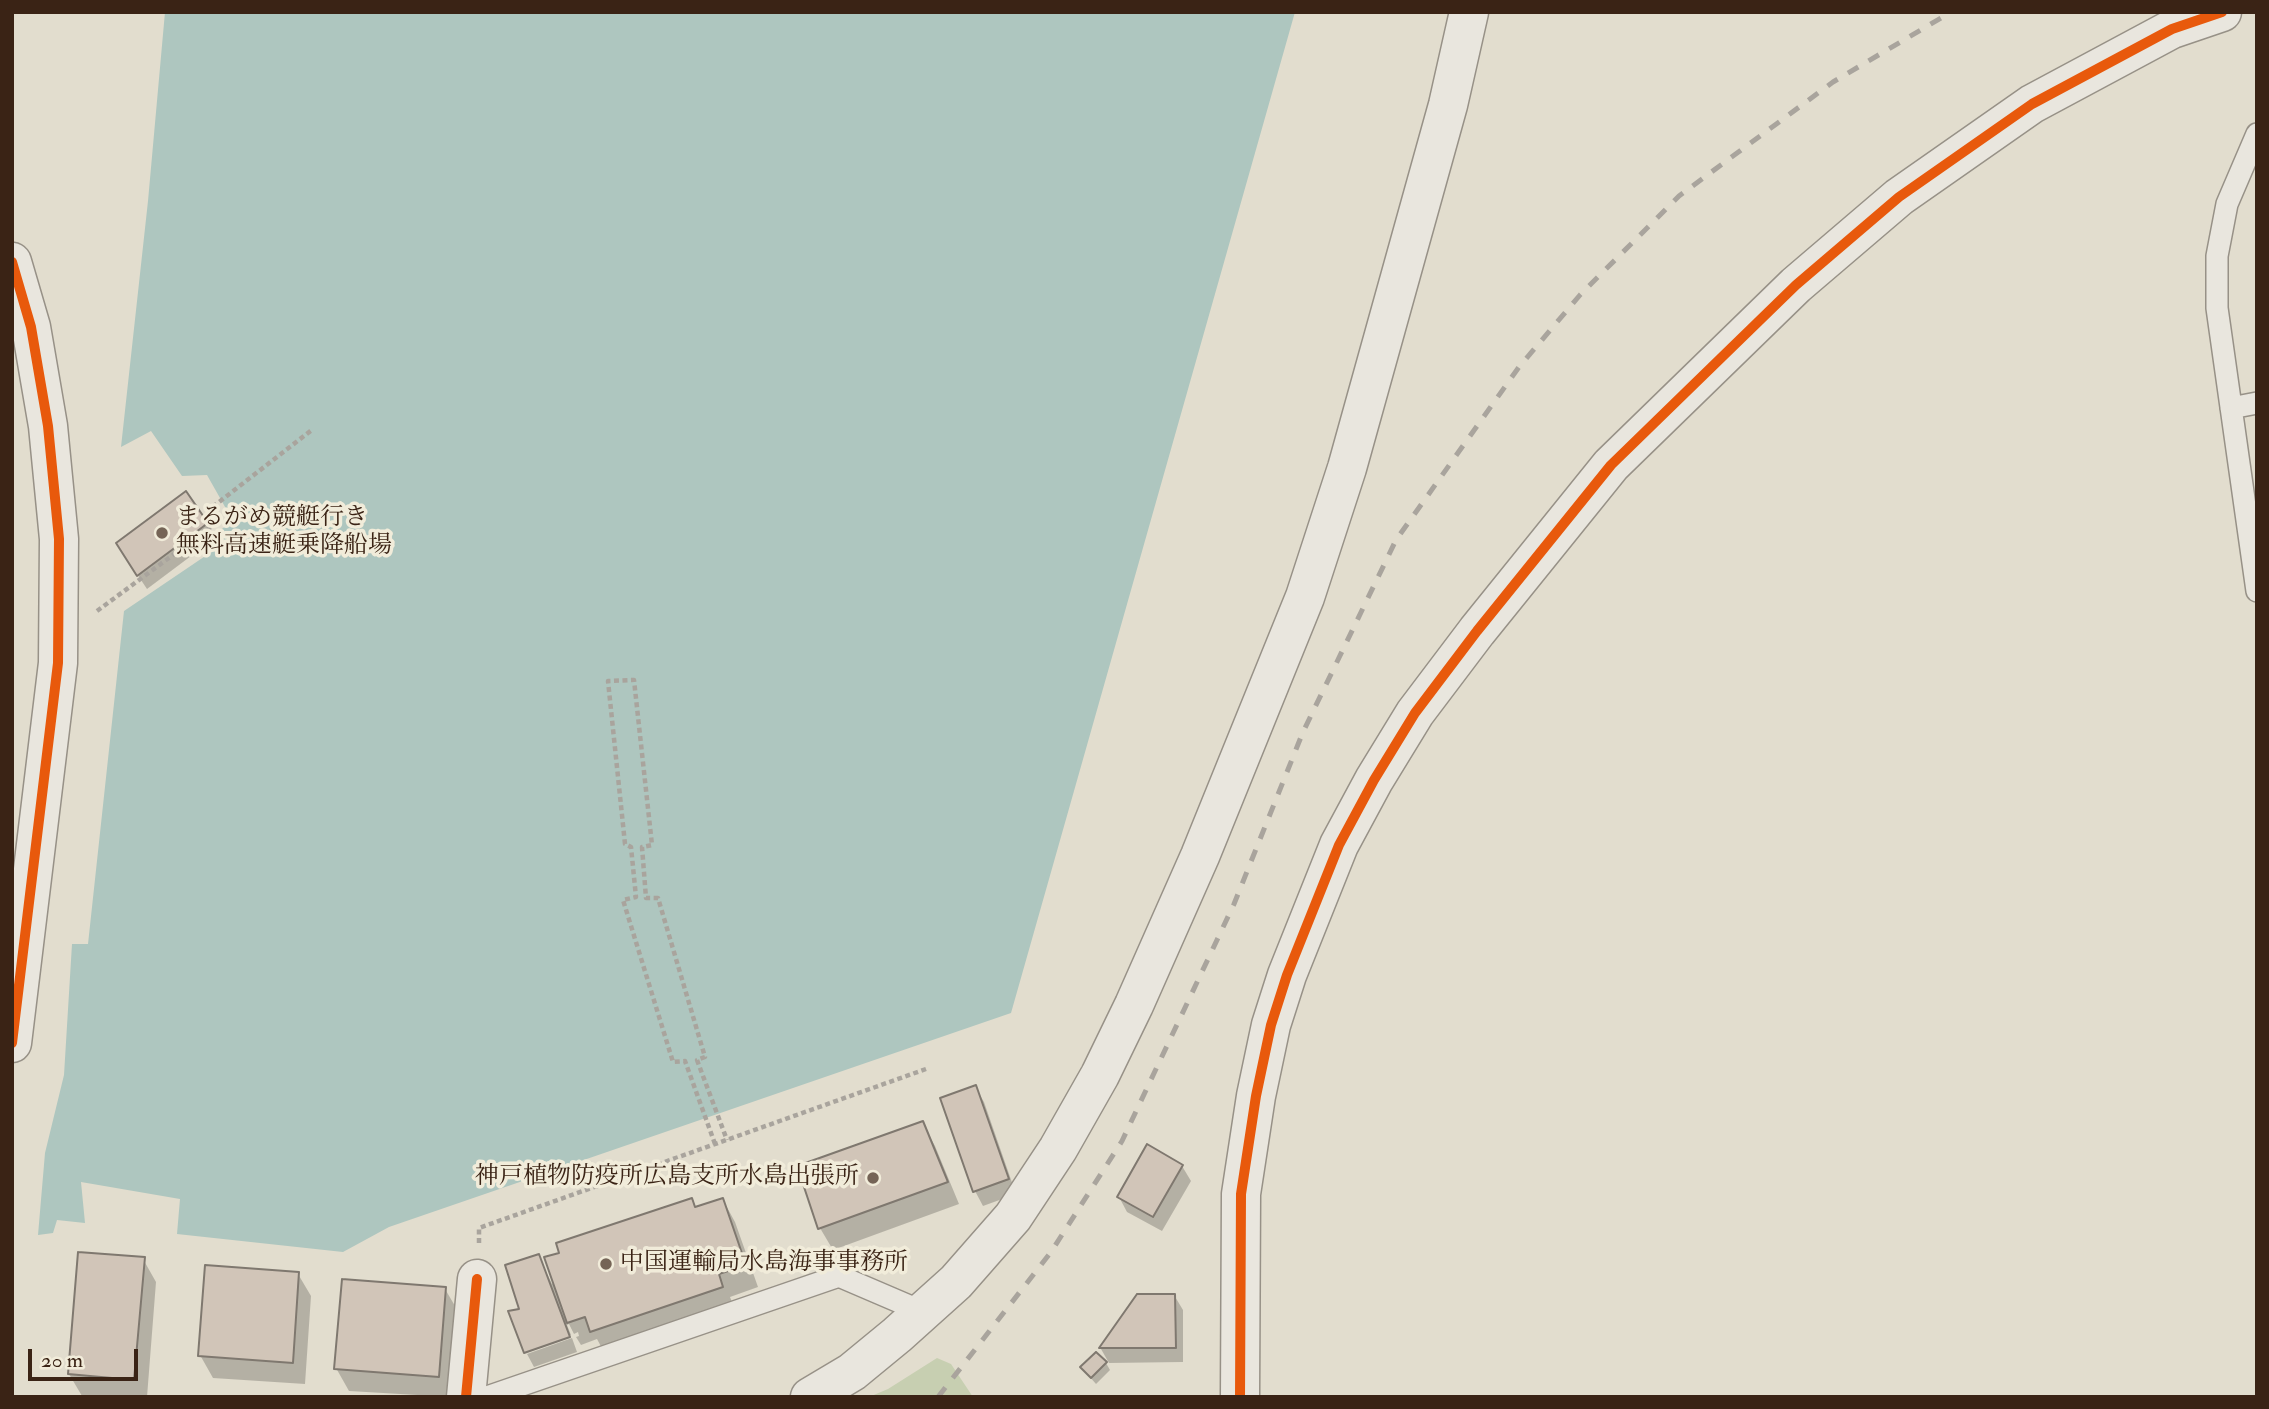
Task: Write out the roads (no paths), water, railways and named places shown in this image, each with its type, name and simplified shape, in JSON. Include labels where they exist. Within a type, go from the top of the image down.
[{"type":"street","points":[[810,1397],[852,1372],[923,1312],[956,1282],[1013,1217],[1058,1149],[1100,1075],[1128,1017],[1200,856],[1305,597],[1347,468],[1448,105],[1469,12]]},
{"type":"street","points":[[1240,1397],[1241,1194],[1256,1096],[1271,1025],[1287,975],[1339,845],[1374,780],[1415,713],[1477,631],[1611,465],[1796,285],[1899,197],[2032,104],[2172,29],[2222,12]]},
{"type":"street","points":[[12,262],[31,327],[48,426],[59,553],[58,663],[12,1044]]},
{"type":"street","points":[[466,1397],[477,1279]]},
{"type":"lane","points":[[2257,134],[2227,204],[2217,256],[2217,308],[2231,408],[2249,474],[2257,591]]},
{"type":"lane","points":[[2231,408],[2257,403]]},
{"type":"lane","points":[[487,1397],[839,1276],[923,1312]]},
{"type":"water","points":[[165,12],[1295,12],[1011,1013],[389,1227],[343,1252],[177,1234],[180,1199],[81,1182],[85,1223],[57,1220],[53,1233],[38,1235],[45,1153],[64,1075],[72,944],[88,944],[124,611],[226,542],[219,531],[233,521],[207,475],[182,476],[151,431],[121,447],[148,201]]},
{"type":"railway","points":[[938,1397],[1051,1252],[1122,1141],[1234,904],[1303,732],[1396,540],[1519,367],[1580,295],[1679,196],[1833,82],[1951,12]]},
{"type":"place","name":"まるがめ競艇行き 無料高速艇乗降船場","points":[[162,533]]},
{"type":"place","name":"神戸植物防疫所広島支所水島出張所","points":[[873,1178]]},
{"type":"place","name":"中国運輸局水島海事事務所","points":[[606,1264]]}]
